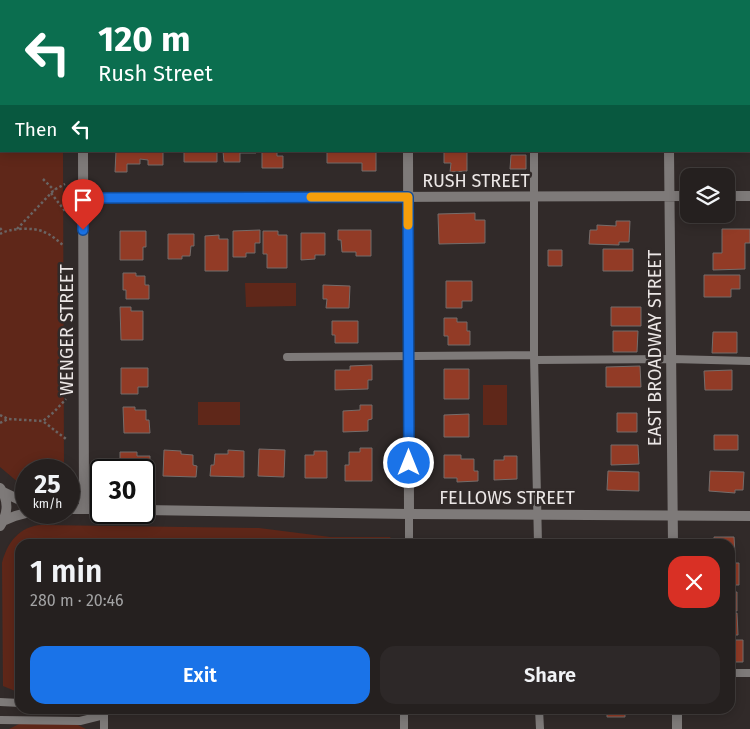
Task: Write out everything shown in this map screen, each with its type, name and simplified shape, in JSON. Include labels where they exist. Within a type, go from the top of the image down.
[{"type":"street","name":"WENGER STREET","points":[[83,152],[84,508]]},
{"type":"street","points":[[408,152],[409,514]]},
{"type":"street","name":"EAST BROADWAY STREET","points":[[670,152],[673,539]]},
{"type":"street","name":"RUSH STREET","points":[[83,198],[680,196]]},
{"type":"street","points":[[735,196],[750,196]]},
{"type":"street","points":[[1,490],[15,497]]},
{"type":"street","points":[[1,490],[6,500],[7,510],[2,524]]},
{"type":"street","points":[[80,508],[90,508]]},
{"type":"street","name":"FELLOWS STREET","points":[[155,510],[750,516]]},
{"type":"street","points":[[2,524],[15,516]]},
{"type":"street","points":[[677,714],[677,729]]},
{"type":"lane","points":[[534,152],[538,539]]},
{"type":"lane","points":[[287,356],[408,355],[750,361]]},
{"type":"lane","points":[[408,539],[409,514]]},
{"type":"lane","points":[[735,673],[750,673]]},
{"type":"lane","points":[[0,702],[15,703]]},
{"type":"lane","points":[[404,714],[404,729]]},
{"type":"lane","points":[[539,714],[540,729]]},
{"type":"lane","points":[[0,720],[80,721],[104,715],[104,729]]},
{"type":"path","points":[[43,179],[54,190]]},
{"type":"path","points":[[17,229],[54,190],[65,184]]},
{"type":"path","points":[[51,193],[65,211]]},
{"type":"path","points":[[0,228],[1,233],[17,229],[43,231],[64,246]]},
{"type":"path","points":[[43,421],[66,399]]},
{"type":"path","points":[[0,415],[8,419],[43,421],[66,439]]},
{"type":"path","points":[[0,424],[8,419]]},
{"type":"shaded area","points":[[0,152],[63,152],[64,459],[15,459],[15,480],[0,467]]},
{"type":"shaded area","points":[[245,283],[296,283],[296,306],[246,307]]},
{"type":"shaded area","points":[[483,385],[507,385],[507,425],[483,425]]},
{"type":"shaded area","points":[[198,402],[240,402],[240,425],[198,425]]},
{"type":"shaded area","points":[[34,526],[259,528],[330,537],[390,537],[391,539],[15,539],[15,691],[3,686],[2,563],[7,549],[15,537]]},
{"type":"shaded area","points":[[19,724],[76,724],[86,729],[9,729]]},
{"type":"building","points":[[116,152],[163,152],[163,165],[148,165],[148,160],[140,159],[140,164],[127,164],[127,172],[115,172]]},
{"type":"building","points":[[184,152],[217,152],[217,162],[184,162]]},
{"type":"building","points":[[223,152],[256,152],[240,153],[240,162],[224,162]]},
{"type":"building","points":[[262,152],[277,152],[277,156],[283,156],[283,168],[262,168]]},
{"type":"building","points":[[327,152],[376,152],[376,171],[362,171],[362,163],[327,163]]},
{"type":"building","points":[[444,152],[467,152],[467,171],[450,172],[451,163],[444,163]]},
{"type":"building","points":[[511,155],[526,155],[526,169],[510,169]]},
{"type":"building","points":[[475,213],[475,220],[485,220],[485,243],[439,244],[438,214]]},
{"type":"building","points":[[616,221],[630,221],[629,242],[619,242],[619,245],[589,244],[590,230],[597,230],[597,225],[616,226]]},
{"type":"building","points":[[722,229],[750,229],[750,243],[745,243],[745,269],[713,270],[713,253],[722,253]]},
{"type":"building","points":[[260,230],[260,243],[255,243],[255,253],[246,253],[246,257],[233,257],[233,231]]},
{"type":"building","points":[[338,230],[371,230],[371,256],[356,256],[356,252],[342,252],[341,240],[338,240]]},
{"type":"building","points":[[120,231],[146,231],[146,247],[143,247],[143,260],[120,260]]},
{"type":"building","points":[[263,231],[278,231],[278,235],[287,235],[287,268],[267,268],[267,254],[263,254]]},
{"type":"building","points":[[301,233],[325,233],[325,255],[315,255],[315,259],[301,260]]},
{"type":"building","points":[[168,234],[194,234],[194,246],[191,246],[190,256],[182,256],[182,259],[168,259]]},
{"type":"building","points":[[219,235],[219,239],[228,239],[228,271],[205,271],[205,236]]},
{"type":"building","points":[[603,249],[633,249],[633,271],[603,271]]},
{"type":"building","points":[[548,250],[562,250],[562,266],[548,266]]},
{"type":"building","points":[[123,273],[136,273],[136,276],[145,276],[145,285],[149,285],[149,299],[126,299],[126,290],[123,290]]},
{"type":"building","points":[[704,275],[740,275],[740,289],[731,289],[731,297],[704,297]]},
{"type":"building","points":[[446,281],[472,281],[472,301],[462,301],[462,308],[446,308]]},
{"type":"building","points":[[323,285],[350,286],[349,308],[326,308],[327,299],[323,299]]},
{"type":"building","points":[[120,307],[131,307],[131,311],[143,311],[143,340],[121,340]]},
{"type":"building","points":[[611,307],[641,307],[641,326],[611,326]]},
{"type":"building","points":[[444,318],[457,318],[457,322],[467,322],[467,331],[470,331],[470,345],[448,345],[448,336],[444,336]]},
{"type":"building","points":[[332,321],[358,321],[358,343],[335,343],[335,335],[332,335]]},
{"type":"building","points":[[613,331],[638,331],[637,352],[613,352]]},
{"type":"building","points":[[713,332],[737,332],[737,353],[712,353]]},
{"type":"building","points":[[372,365],[372,380],[368,380],[368,389],[335,390],[335,370],[350,370],[350,366]]},
{"type":"building","points":[[640,366],[641,387],[606,387],[606,367]]},
{"type":"building","points":[[121,368],[148,368],[148,387],[138,387],[138,394],[121,394]]},
{"type":"building","points":[[444,369],[469,369],[469,399],[444,399]]},
{"type":"building","points":[[732,370],[732,390],[705,390],[704,371]]},
{"type":"building","points":[[360,405],[372,405],[372,419],[368,420],[368,431],[343,432],[343,411],[360,410]]},
{"type":"building","points":[[123,407],[135,407],[135,410],[146,410],[146,420],[149,420],[150,433],[124,433]]},
{"type":"building","points":[[617,413],[637,413],[637,432],[617,432]]},
{"type":"building","points":[[469,414],[469,437],[444,437],[444,415]]},
{"type":"building","points":[[714,435],[738,435],[738,450],[714,450]]},
{"type":"building","points":[[611,445],[638,445],[639,464],[611,465]]},
{"type":"building","points":[[360,448],[372,448],[372,481],[345,481],[345,465],[349,465],[349,452],[360,452]]},
{"type":"building","points":[[259,449],[285,450],[284,477],[258,476]]},
{"type":"building","points":[[164,450],[181,451],[181,454],[193,455],[193,465],[197,466],[196,477],[163,476]]},
{"type":"building","points":[[228,450],[244,451],[244,477],[210,476],[215,454],[228,454]]},
{"type":"building","points":[[314,451],[327,451],[327,478],[305,478],[305,455],[314,455]]},
{"type":"building","points":[[120,452],[137,452],[137,456],[150,456],[150,459],[120,459]]},
{"type":"building","points":[[444,455],[461,455],[461,459],[474,459],[474,471],[478,471],[478,481],[457,482],[457,478],[444,478]]},
{"type":"building","points":[[504,456],[517,456],[517,479],[494,480],[494,460],[504,460]]},
{"type":"building","points":[[608,471],[639,472],[639,491],[607,490]]},
{"type":"building","points":[[710,471],[744,472],[743,490],[735,490],[735,493],[709,491]]},
{"type":"building","points":[[714,537],[734,537],[734,539],[714,539]]},
{"type":"building","points":[[735,563],[739,563],[739,585],[735,585]]},
{"type":"building","points":[[735,592],[737,592],[737,611],[735,611]]},
{"type":"building","points":[[735,613],[737,613],[738,635],[735,635]]},
{"type":"building","points":[[735,640],[743,640],[743,662],[735,662]]},
{"type":"building","points":[[607,714],[625,714],[625,717],[607,717]]},
{"type":"slow traffic","points":[[311,197],[408,197],[408,225]]},
{"type":"route","points":[[83,230],[83,198],[408,197],[409,463]]}]
